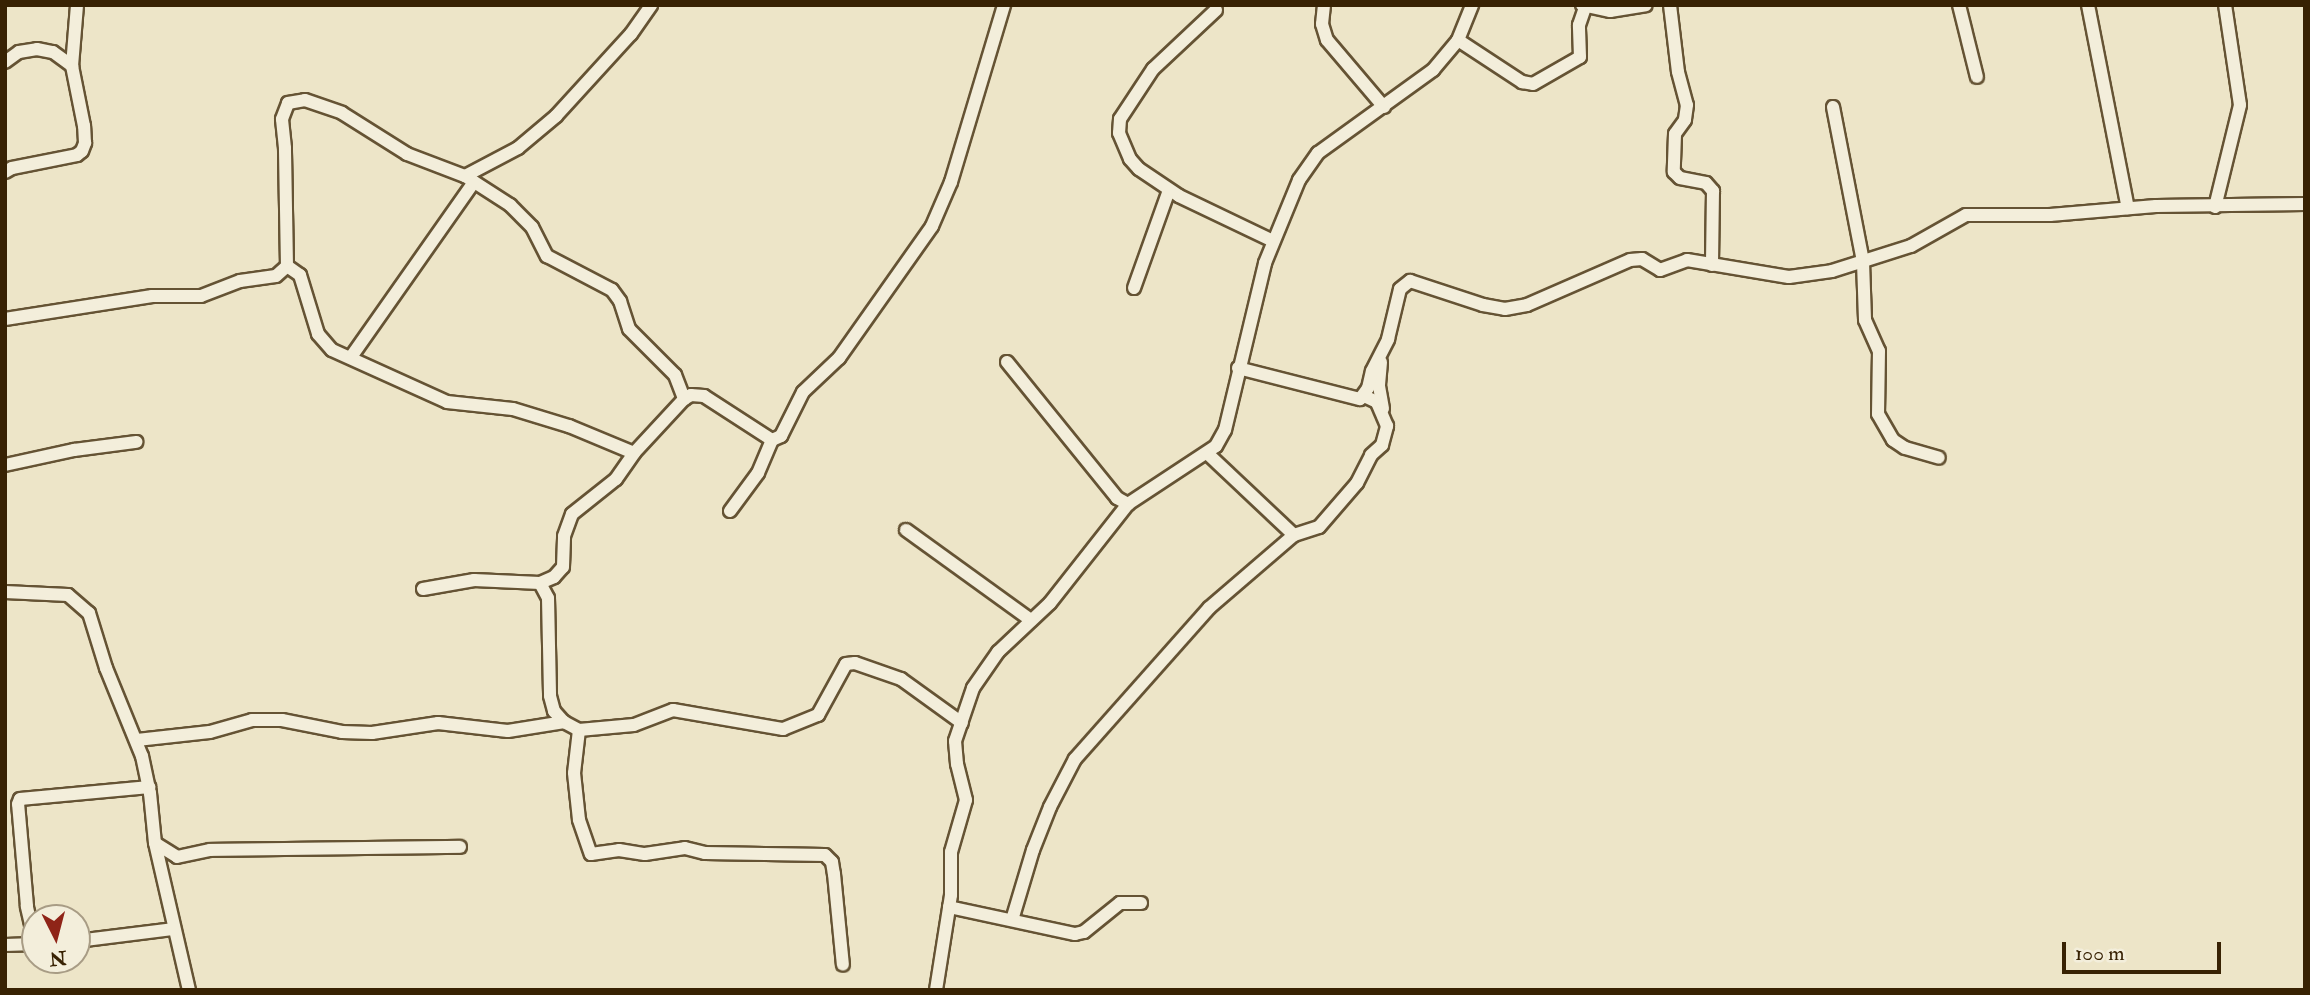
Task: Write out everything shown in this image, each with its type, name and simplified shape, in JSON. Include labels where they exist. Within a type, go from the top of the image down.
[{"type":"street","points":[[5,172],[12,168],[77,155],[82,151],[84,126],[72,66],[77,5]]},
{"type":"street","points":[[351,357],[469,179],[518,148],[556,116],[631,34],[651,5]]},
{"type":"street","points":[[730,511],[758,473],[772,440],[781,436],[803,392],[839,358],[932,226],[951,182],[1004,5]]},
{"type":"street","points":[[1324,5],[1322,24],[1327,40],[1384,107]]},
{"type":"street","points":[[936,990],[949,906],[951,852],[966,800],[955,741],[973,688],[998,652],[1050,603],[1128,504],[1191,461],[1208,454],[1225,430],[1252,309],[1273,242],[1291,196],[1311,160],[1433,70],[1458,40],[1472,5]]},
{"type":"street","points":[[1458,40],[1522,82],[1533,84],[1580,57],[1579,25],[1584,6],[1610,11],[1646,5]]},
{"type":"street","points":[[1670,5],[1678,72],[1687,105],[1685,120],[1675,134],[1674,172],[1680,178],[1706,183],[1713,191],[1712,265]]},
{"type":"street","points":[[1959,5],[1977,77]]},
{"type":"street","points":[[2088,5],[2128,208]]},
{"type":"street","points":[[2215,207],[2240,105],[2225,5]]},
{"type":"street","points":[[1216,10],[1153,69],[1120,119],[1119,133],[1130,159],[1169,190],[1273,242]]},
{"type":"street","points":[[5,62],[19,52],[37,49],[53,52],[72,66]]},
{"type":"street","points":[[5,319],[152,296],[201,296],[240,281],[276,276],[287,265],[282,119],[284,108],[295,100],[329,106],[407,154],[469,179],[510,205],[532,227],[547,256],[612,290],[620,301],[629,329],[675,375],[684,399]]},
{"type":"street","points":[[1833,107],[1863,262],[1865,320],[1879,351],[1876,397],[1878,414],[1893,440],[1905,448],[1939,458]]},
{"type":"street","points":[[1134,288],[1169,190]]},
{"type":"street","points":[[1364,396],[1388,339],[1400,289],[1410,281],[1483,305],[1505,309],[1527,305],[1630,260],[1643,260],[1660,270],[1688,260],[1789,277],[1863,262],[1911,246],[1966,215],[2050,215],[2128,208],[2305,204]]},
{"type":"street","points":[[287,265],[300,275],[318,334],[332,350],[351,357],[397,382],[447,402],[513,409],[569,426],[635,453]]},
{"type":"street","points":[[1012,920],[1037,839],[1075,760],[1209,608],[1294,535],[1319,527],[1357,483],[1371,455],[1385,436],[1387,426],[1379,386],[1381,353]]},
{"type":"street","points":[[1007,362],[1117,498],[1128,504]]},
{"type":"street","points":[[1238,368],[1352,398],[1364,396],[1377,402],[1383,410]]},
{"type":"street","points":[[423,589],[474,580],[540,583],[554,577],[563,567],[564,536],[572,514],[616,479],[635,453],[684,399],[691,396],[704,396],[772,440]]},
{"type":"street","points":[[5,465],[74,450],[136,442]]},
{"type":"street","points":[[1208,454],[1294,535]]},
{"type":"street","points":[[906,530],[1031,620]]},
{"type":"street","points":[[540,583],[548,598],[550,696],[554,711],[564,722],[579,730],[634,725],[673,710],[783,729],[818,715],[846,664],[855,663],[901,679],[962,723]]},
{"type":"street","points":[[5,592],[68,596],[89,613],[106,668],[137,740],[149,787],[155,843],[189,990]]},
{"type":"street","points":[[137,740],[210,732],[252,720],[282,720],[342,732],[372,733],[438,723],[508,731],[564,722]]},
{"type":"street","points":[[579,730],[575,785],[579,820],[591,854],[619,850],[645,854],[685,848],[705,853],[825,855],[832,863],[834,874],[843,965]]},
{"type":"street","points":[[27,904],[19,816],[20,799],[149,787]]},
{"type":"street","points":[[155,843],[177,857],[210,850],[460,847]]},
{"type":"street","points":[[949,906],[1075,934],[1084,932],[1120,903],[1141,904]]},
{"type":"street","points":[[91,939],[174,929]]}]
